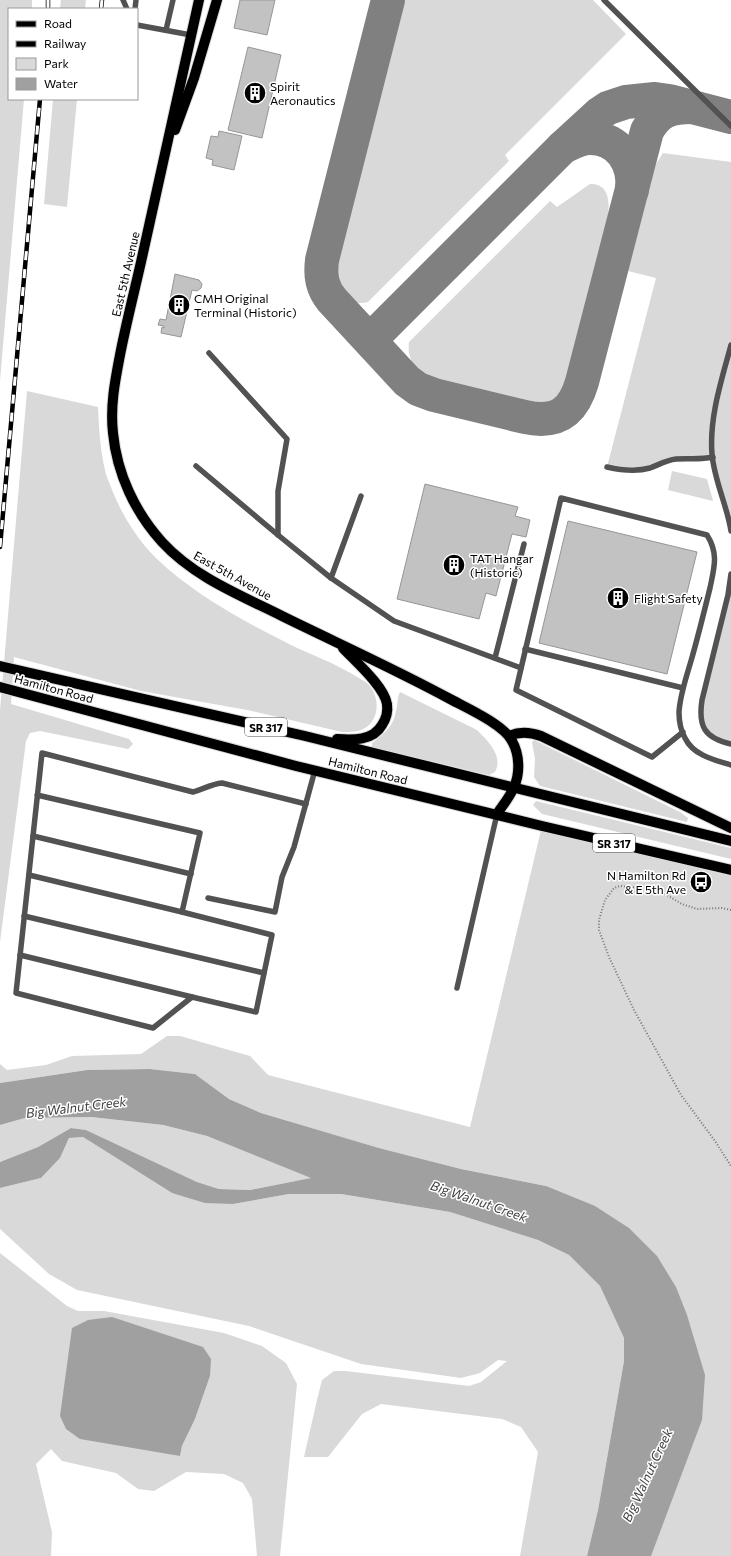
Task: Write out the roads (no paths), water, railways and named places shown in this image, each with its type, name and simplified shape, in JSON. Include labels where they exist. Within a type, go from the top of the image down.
[{"type":"main road","name":"East 5th Avenue","points":[[199,0],[124,337],[113,394],[113,434],[116,455],[122,474],[138,510],[150,527],[179,558],[197,572],[236,593],[454,701],[478,714],[505,732],[515,746],[518,758],[517,771],[514,787],[496,814]]},
{"type":"main road","name":"East 5th Avenue","points":[[163,162],[194,78],[217,0]]},
{"type":"main road","points":[[305,736],[357,740],[374,733],[381,728],[385,719],[387,703],[381,690],[339,644]]},
{"type":"main road","name":"Hamilton Road","points":[[0,666],[212,716],[305,736],[731,841]]},
{"type":"main road","name":"Hamilton Road","points":[[0,687],[315,770],[731,870]]},
{"type":"main road","points":[[509,736],[522,732],[531,732],[541,736],[731,828]]},
{"type":"lane","points":[[166,30],[173,0]]},
{"type":"lane","points":[[604,0],[731,126]]},
{"type":"lane","points":[[138,25],[191,35]]},
{"type":"lane","points":[[731,345],[716,409],[713,431],[713,457],[716,475],[731,531]]},
{"type":"lane","points":[[209,353],[287,439],[278,491],[278,535]]},
{"type":"lane","points":[[607,467],[618,470],[636,470],[649,468],[675,459],[701,459],[713,457]]},
{"type":"lane","points":[[196,466],[331,578],[394,622],[521,668]]},
{"type":"lane","points":[[331,578],[361,496]]},
{"type":"lane","points":[[683,732],[652,757],[516,690],[561,498],[707,535],[713,544],[715,558],[708,596],[683,688],[679,712],[683,732],[688,743],[702,755],[731,765]]},
{"type":"lane","points":[[495,658],[524,544]]},
{"type":"lane","points":[[731,574],[728,595],[702,700],[700,715],[703,727],[710,736],[731,744]]},
{"type":"lane","points":[[525,649],[683,688]]},
{"type":"lane","points":[[192,997],[153,1028],[16,993],[42,753],[193,792],[207,788],[214,784],[222,783],[306,804]]},
{"type":"lane","points":[[208,898],[275,912],[282,876],[294,847],[315,770]]},
{"type":"lane","points":[[37,795],[200,834],[182,912]]},
{"type":"lane","points":[[457,988],[496,814]]},
{"type":"lane","points":[[33,836],[191,874]]},
{"type":"lane","points":[[20,955],[256,1012],[272,936],[182,912],[29,876]]},
{"type":"lane","points":[[24,916],[264,973]]},
{"type":"water","name":"Big Walnut Creek","points":[[150,1069],[195,1074],[229,1099],[261,1113],[379,1148],[461,1169],[546,1186],[595,1206],[629,1228],[657,1256],[676,1287],[687,1315],[705,1375],[702,1420],[651,1556],[587,1556],[598,1510],[624,1361],[624,1338],[600,1286],[569,1255],[538,1240],[450,1212],[341,1194],[289,1194],[233,1204],[205,1203],[172,1193],[83,1137],[69,1138],[60,1158],[41,1178],[0,1188],[0,1162],[38,1147],[71,1128],[86,1130],[197,1182],[219,1189],[250,1190],[311,1178],[207,1136],[163,1125],[91,1117],[25,1118],[0,1125],[0,1083],[87,1070]]},
{"type":"water","points":[[112,1317],[203,1347],[211,1359],[210,1376],[195,1419],[182,1446],[180,1456],[80,1439],[66,1429],[60,1416],[72,1328],[88,1320]]},
{"type":"railway","points":[[48,0],[48,8]]},
{"type":"railway","points":[[101,8],[102,0]]},
{"type":"railway","points":[[0,547],[40,100]]},
{"type":"place","name":"Spirit Aeronautics","points":[[255,93]]},
{"type":"place","name":"CMH Original Terminal (Historic)","points":[[179,305]]},
{"type":"place","name":"TAT Hangar (Historic)","points":[[454,565]]},
{"type":"place","name":"Flight Safety","points":[[618,598]]},
{"type":"place","name":"N Hamilton Rd & E 5th Ave","points":[[701,882]]}]
